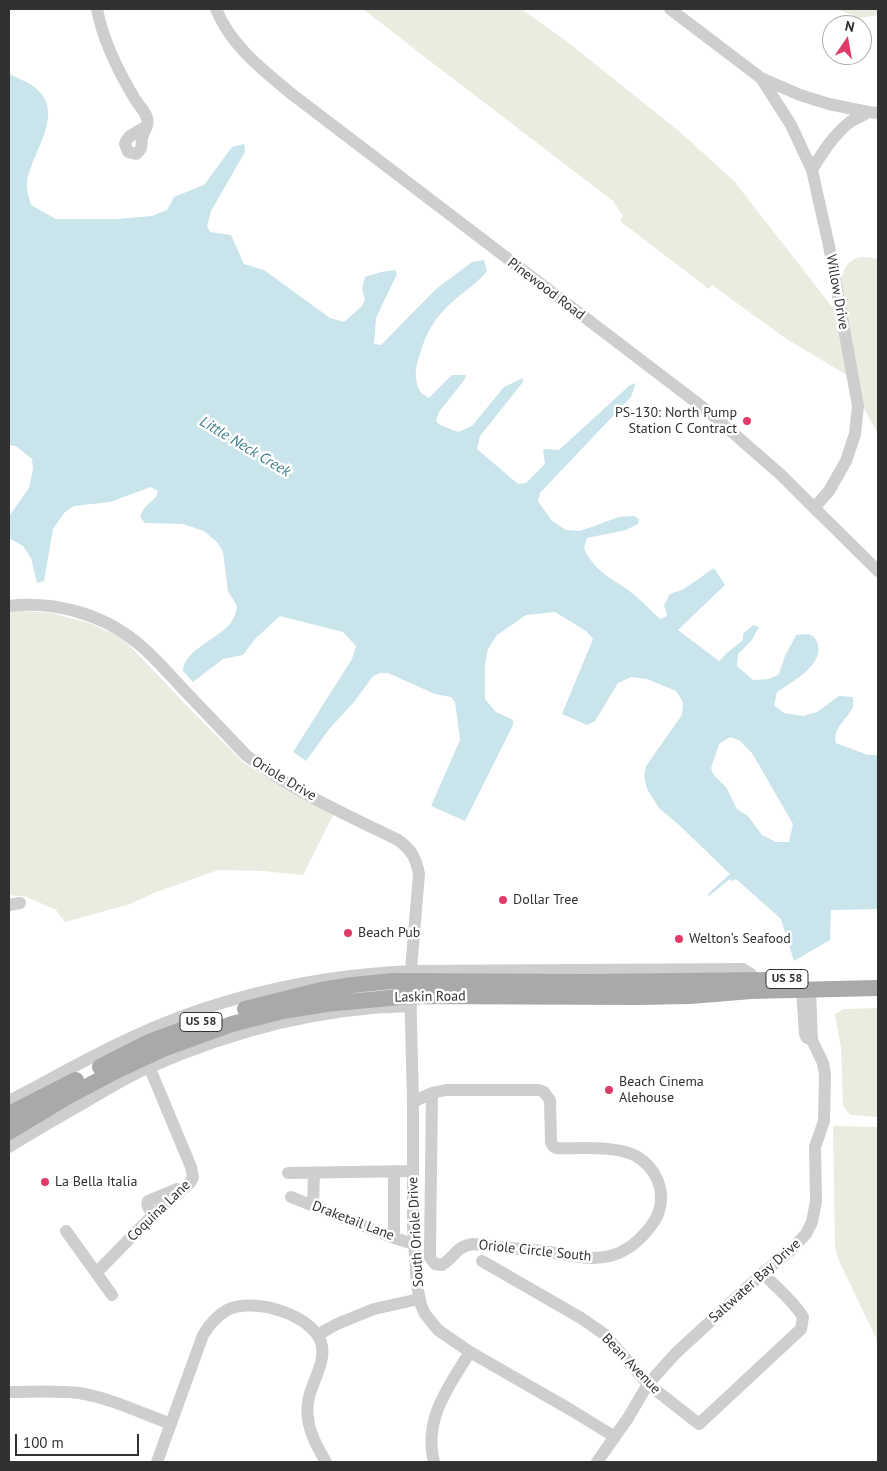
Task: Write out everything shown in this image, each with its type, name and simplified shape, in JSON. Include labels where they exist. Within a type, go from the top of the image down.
[{"type":"main road","name":"Laskin Road","points":[[9,1114],[213,1018],[279,1000],[353,985],[410,988],[878,978]]},
{"type":"main road","name":"Laskin Road","points":[[638,983],[690,996],[751,991],[878,988]]},
{"type":"main road","name":"Laskin Road","points":[[9,1132],[67,1097],[116,1071],[145,1051]]},
{"type":"street","points":[[97,9],[101,27],[111,54],[127,86],[148,118],[147,126]]},
{"type":"street","name":"Pinewood Road","points":[[216,9],[233,39],[244,52],[286,90],[708,412],[780,474],[878,571]]},
{"type":"street","points":[[670,9],[761,78],[829,104],[873,113]]},
{"type":"street","name":"Willow Drive","points":[[761,78],[790,125],[812,170],[829,246],[858,406],[855,434],[846,461],[829,491],[814,508]]},
{"type":"street","points":[[812,170],[836,136],[850,122],[873,113]]},
{"type":"street","name":"Oriole Drive","points":[[9,606],[56,607],[96,618],[117,628],[147,652],[253,761],[265,770],[306,793],[406,845],[415,858],[419,874],[410,988]]},
{"type":"street","name":"Laskin Road","points":[[9,1101],[120,1043],[145,1051],[223,1039],[287,1022],[340,1012],[410,988]]},
{"type":"street","name":"South Oriole Drive","points":[[410,988],[414,1244],[419,1299],[425,1314],[438,1330],[470,1352],[615,1437]]},
{"type":"street","name":"Saltwater Bay Drive","points":[[597,1462],[648,1384],[676,1353],[800,1241],[812,1222],[816,1201],[815,1147],[824,1121],[824,1075],[823,1063],[812,1040],[813,1034],[806,990]]},
{"type":"street","name":"Laskin Road","points":[[9,1147],[121,1081],[145,1051]]},
{"type":"street","name":"Coquina Lane","points":[[96,1273],[154,1214],[148,1208],[148,1201],[187,1186],[193,1177],[193,1172],[145,1051]]},
{"type":"street","name":"Oriole Circle South","points":[[413,1102],[432,1093],[446,1090],[496,1089],[539,1090],[544,1092],[550,1100],[551,1142],[553,1146],[556,1148],[620,1151],[638,1158],[651,1169],[657,1178],[661,1192],[659,1211],[655,1220],[639,1241],[629,1248],[610,1256],[584,1258],[473,1244],[455,1251],[442,1265],[434,1264],[430,1258],[432,1093]]},
{"type":"street","points":[[394,1171],[394,1238]]},
{"type":"street","points":[[288,1174],[413,1171]]},
{"type":"street","points":[[313,1206],[314,1173]]},
{"type":"street","name":"Draketail Lane","points":[[291,1197],[394,1238],[414,1244]]},
{"type":"street","points":[[66,1231],[112,1296]]},
{"type":"street","name":"Bean Avenue","points":[[482,1261],[581,1318],[604,1334],[648,1384],[699,1424],[801,1329],[803,1317],[796,1305],[763,1273]]},
{"type":"street","points":[[317,1335],[337,1324],[374,1309],[419,1299]]},
{"type":"street","points":[[157,1462],[203,1335],[209,1326],[227,1310],[242,1306],[255,1306],[281,1310],[303,1322],[317,1335],[322,1348],[322,1357],[309,1397],[308,1421],[310,1432],[326,1462]]},
{"type":"street","points":[[434,1462],[431,1436],[433,1420],[442,1400],[470,1352]]},
{"type":"street","points":[[9,1392],[80,1394],[99,1398],[171,1424]]},
{"type":"shaded area","points":[[363,9],[521,9],[565,40],[679,131],[734,181],[833,308],[844,270],[849,263],[856,258],[878,259],[878,434],[845,374],[785,338],[712,285],[709,289],[620,221],[623,216],[613,201]]},
{"type":"shaded area","points":[[837,9],[878,9],[878,15],[852,15]]},
{"type":"shaded area","points":[[9,610],[52,613],[89,623],[118,636],[244,763],[264,776],[334,813],[303,875],[263,871],[218,870],[154,893],[130,904],[65,922],[56,910],[27,897],[9,895]]},
{"type":"shaded area","points":[[878,1008],[878,1117],[850,1115],[843,1106],[841,1048],[835,1014],[844,1009]]},
{"type":"shaded area","points":[[833,1126],[878,1127],[878,1342],[839,1261],[835,1248]]},
{"type":"water","name":"Little Neck Creek","points":[[9,74],[33,86],[43,96],[48,107],[45,132],[27,182],[27,191],[31,205],[56,219],[118,219],[152,216],[167,210],[174,197],[204,185],[232,147],[244,144],[245,152],[211,211],[207,226],[210,232],[231,235],[244,264],[264,270],[330,318],[344,322],[362,306],[365,299],[362,289],[365,277],[395,270],[397,274],[376,318],[374,344],[381,345],[436,289],[472,262],[484,260],[487,271],[439,315],[428,332],[416,367],[418,387],[429,398],[452,375],[466,375],[465,379],[439,412],[436,421],[440,425],[458,432],[472,426],[504,387],[523,378],[523,382],[480,436],[477,449],[518,484],[526,483],[545,464],[543,449],[559,450],[630,385],[636,383],[631,397],[540,493],[538,501],[552,521],[566,530],[580,531],[619,517],[634,516],[639,519],[638,524],[626,530],[587,538],[584,548],[600,570],[637,597],[660,619],[667,615],[664,605],[670,594],[684,589],[714,568],[725,585],[678,630],[719,661],[743,640],[743,634],[753,625],[759,627],[752,640],[738,654],[737,666],[753,680],[769,679],[779,674],[785,656],[796,635],[808,634],[815,639],[818,650],[817,658],[799,678],[777,692],[774,705],[784,713],[803,716],[817,712],[839,696],[853,697],[853,708],[840,725],[835,738],[836,743],[868,755],[878,755],[878,909],[831,910],[830,940],[794,961],[781,919],[736,879],[732,881],[730,879],[709,896],[708,894],[730,874],[659,808],[647,789],[644,776],[646,766],[682,715],[683,702],[676,691],[647,679],[631,677],[618,683],[595,721],[587,725],[562,714],[593,639],[586,631],[555,612],[526,615],[497,635],[488,649],[485,664],[485,699],[496,712],[513,720],[513,725],[465,821],[431,806],[460,740],[455,702],[451,697],[435,694],[388,673],[380,673],[373,676],[354,702],[330,728],[306,761],[293,752],[352,659],[356,646],[343,632],[280,616],[255,639],[243,655],[223,659],[193,682],[183,671],[189,657],[227,627],[234,618],[237,606],[228,591],[223,552],[218,543],[204,531],[183,524],[145,523],[140,517],[144,508],[156,497],[158,491],[151,487],[110,502],[74,506],[65,512],[53,529],[44,581],[37,583],[31,558],[23,546],[9,538],[9,516],[29,488],[33,469],[32,459],[16,446],[9,445]],"holes":[[[730,737],[739,740],[752,753],[793,824],[789,842],[776,842],[762,835],[748,816],[737,809],[726,787],[713,774],[711,768],[719,744]]]},
{"type":"place","name":"PS-130: North Pump Station C Contract","points":[[747,421]]},
{"type":"place","name":"Dollar Tree","points":[[503,900]]},
{"type":"place","name":"Beach Pub","points":[[348,933]]},
{"type":"place","name":"Welton’s Seafood","points":[[679,939]]},
{"type":"place","name":"Beach Cinema Alehouse","points":[[609,1090]]},
{"type":"place","name":"La Bella Italia","points":[[45,1182]]}]
